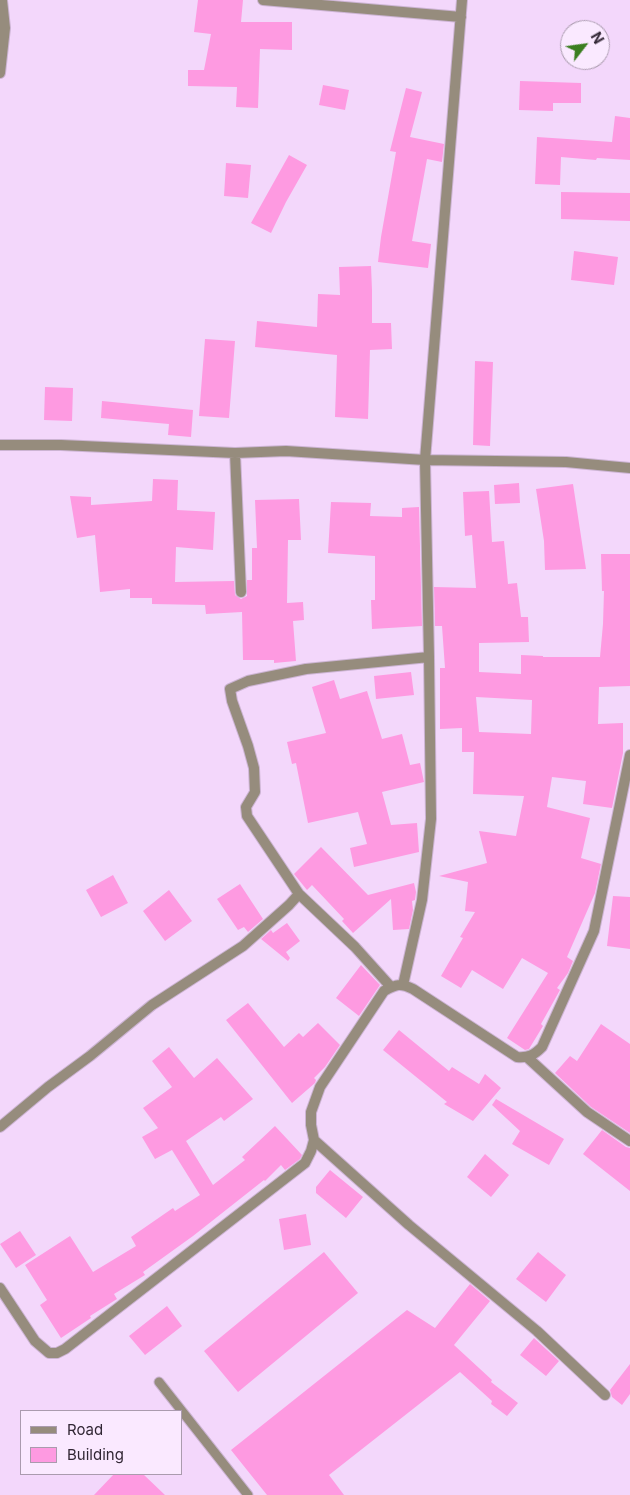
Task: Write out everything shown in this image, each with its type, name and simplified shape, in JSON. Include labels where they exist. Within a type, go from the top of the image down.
[{"type":"street","points":[[0,73],[5,28],[2,0]]},
{"type":"street","points":[[263,0],[461,17]]},
{"type":"street","points":[[403,985],[422,900],[431,819],[425,460],[462,0]]},
{"type":"street","points":[[0,446],[70,446],[234,453],[286,451],[425,460],[566,462],[630,468]]},
{"type":"street","points":[[234,453],[241,592]]},
{"type":"street","points":[[391,987],[355,947],[299,894],[247,816],[246,808],[255,792],[254,768],[232,701],[230,689],[248,681],[306,669],[429,657]]},
{"type":"street","points":[[0,1288],[35,1341],[49,1354],[65,1349],[305,1163],[312,1151],[314,1140],[311,1112],[320,1087],[384,991],[395,985],[403,985],[414,989],[517,1057],[528,1058],[535,1054],[542,1047],[594,930],[630,755]]},
{"type":"street","points":[[0,1127],[152,1006],[243,946],[299,894]]},
{"type":"street","points":[[528,1058],[587,1112],[630,1141]]},
{"type":"street","points":[[314,1140],[409,1225],[537,1331],[605,1395]]},
{"type":"lane","points":[[159,1382],[181,1410]]},
{"type":"lane","points":[[182,1411],[248,1495]]},
{"type":"building","points":[[198,0],[243,0],[241,22],[292,22],[292,50],[260,49],[258,108],[236,107],[237,87],[188,86],[188,70],[204,70],[211,34],[194,32]]},
{"type":"building","points":[[520,81],[581,83],[581,103],[553,103],[553,111],[519,110]]},
{"type":"building","points":[[323,85],[349,90],[345,110],[319,105]]},
{"type":"building","points":[[406,88],[422,92],[410,137],[444,144],[442,162],[427,159],[412,241],[431,244],[428,268],[378,262],[396,152],[390,151]]},
{"type":"building","points":[[615,116],[630,118],[630,160],[561,157],[560,185],[535,184],[537,137],[612,142]]},
{"type":"building","points":[[289,155],[307,165],[271,233],[251,223]]},
{"type":"building","points":[[226,163],[251,165],[248,198],[224,196]]},
{"type":"building","points":[[561,192],[630,193],[630,221],[561,219]]},
{"type":"building","points":[[574,251],[618,257],[614,285],[571,280]]},
{"type":"building","points":[[371,266],[372,323],[391,323],[392,349],[370,350],[368,419],[335,417],[337,355],[255,347],[257,321],[317,327],[318,294],[340,295],[339,267]]},
{"type":"building","points":[[205,339],[235,341],[229,418],[199,416]]},
{"type":"building","points":[[475,361],[493,362],[490,446],[473,445]]},
{"type":"building","points":[[45,387],[73,388],[72,421],[44,420]]},
{"type":"building","points":[[102,401],[193,410],[191,437],[168,435],[169,424],[101,418]]},
{"type":"building","points":[[153,479],[178,480],[177,510],[215,512],[213,550],[176,547],[175,582],[234,581],[235,595],[241,599],[247,596],[247,580],[252,580],[252,548],[257,548],[255,500],[299,499],[301,540],[288,540],[287,603],[303,602],[304,620],[293,621],[296,661],[274,663],[274,660],[243,660],[242,612],[206,614],[205,605],[152,604],[152,598],[130,598],[130,589],[100,592],[95,535],[77,538],[70,496],[91,497],[91,505],[152,501]]},
{"type":"building","points":[[519,483],[520,503],[495,504],[494,485]]},
{"type":"building","points":[[573,484],[586,569],[545,570],[544,541],[536,489]]},
{"type":"building","points":[[489,491],[492,542],[504,541],[508,584],[517,583],[521,617],[528,617],[529,642],[479,643],[479,672],[521,674],[521,655],[600,657],[604,591],[602,591],[601,554],[630,554],[630,686],[599,687],[598,724],[623,723],[623,753],[612,808],[583,804],[586,781],[552,777],[547,807],[590,818],[581,858],[601,864],[595,893],[567,957],[573,961],[568,973],[557,988],[560,990],[541,1024],[543,1026],[529,1049],[525,1050],[507,1038],[548,973],[522,958],[503,989],[472,970],[461,988],[441,976],[463,938],[460,937],[475,912],[465,911],[468,882],[439,876],[487,863],[479,831],[516,836],[524,796],[473,794],[474,752],[462,752],[462,728],[440,729],[440,668],[445,668],[442,626],[435,626],[434,587],[476,588],[472,535],[465,536],[463,492]],"holes":[[[476,697],[532,700],[531,734],[479,732]]]},
{"type":"building","points":[[331,502],[371,503],[370,516],[402,517],[402,508],[419,507],[422,626],[372,629],[371,600],[375,600],[375,556],[328,553]]},
{"type":"building","points":[[411,672],[414,695],[376,699],[374,676]]},
{"type":"building","points":[[334,680],[340,699],[367,691],[382,739],[402,734],[410,765],[420,763],[424,782],[382,792],[391,825],[417,823],[419,852],[354,867],[350,848],[367,844],[358,812],[308,823],[296,763],[292,764],[287,742],[326,733],[312,687]]},
{"type":"building","points":[[321,847],[368,895],[414,883],[416,892],[415,900],[412,901],[413,910],[409,929],[393,930],[391,899],[353,933],[342,921],[344,919],[312,885],[307,890],[294,874]]},
{"type":"building","points":[[113,875],[128,903],[101,917],[86,890]]},
{"type":"building","points":[[240,884],[263,919],[248,932],[244,927],[238,930],[217,899]]},
{"type":"building","points":[[169,890],[192,921],[165,941],[143,911]]},
{"type":"building","points":[[613,896],[630,897],[630,949],[607,946]]},
{"type":"building","points":[[287,923],[300,941],[286,952],[290,958],[288,961],[261,939],[271,930],[273,933]]},
{"type":"building","points":[[361,965],[380,985],[359,1016],[336,998]]},
{"type":"building","points":[[248,1003],[284,1047],[299,1033],[303,1037],[318,1023],[340,1045],[325,1067],[314,1078],[316,1080],[315,1083],[292,1103],[226,1020]]},
{"type":"building","points":[[601,1024],[630,1044],[630,1133],[591,1107],[555,1073],[570,1056],[577,1061]]},
{"type":"building","points":[[399,1030],[449,1071],[452,1067],[479,1084],[485,1074],[501,1088],[473,1121],[444,1104],[447,1102],[383,1050]]},
{"type":"building","points":[[169,1047],[194,1078],[217,1058],[253,1099],[224,1121],[221,1117],[186,1141],[213,1185],[245,1160],[242,1157],[275,1126],[302,1155],[300,1159],[285,1170],[281,1165],[265,1181],[143,1272],[145,1275],[114,1294],[117,1299],[61,1338],[40,1305],[47,1300],[25,1265],[70,1236],[93,1272],[136,1246],[131,1237],[173,1208],[175,1211],[200,1195],[172,1150],[155,1159],[142,1137],[158,1128],[143,1108],[172,1087],[152,1061]]},
{"type":"building","points":[[496,1099],[564,1139],[549,1165],[512,1144],[520,1131],[492,1105]]},
{"type":"building","points":[[602,1130],[630,1148],[630,1191],[583,1154]]},
{"type":"building","points":[[485,1154],[509,1175],[491,1197],[467,1177]]},
{"type":"building","points":[[330,1170],[363,1197],[346,1218],[316,1193],[316,1187]]},
{"type":"building","points":[[306,1214],[311,1245],[284,1250],[279,1219]]},
{"type":"building","points":[[20,1231],[36,1255],[16,1268],[0,1244]]},
{"type":"building","points":[[324,1252],[358,1293],[238,1392],[204,1351]]},
{"type":"building","points":[[538,1252],[566,1275],[546,1302],[516,1279]]},
{"type":"building","points":[[470,1284],[490,1301],[454,1345],[492,1380],[491,1382],[518,1403],[507,1416],[491,1404],[492,1401],[460,1372],[329,1475],[344,1495],[267,1495],[231,1450],[407,1310],[435,1328]]},
{"type":"building","points":[[167,1306],[182,1326],[145,1355],[129,1336]]},
{"type":"building","points":[[534,1338],[559,1361],[546,1376],[520,1355]]},
{"type":"building","points":[[630,1364],[630,1394],[622,1405],[612,1397],[610,1390]]},
{"type":"building","points":[[113,1475],[144,1475],[165,1495],[94,1495]]}]
